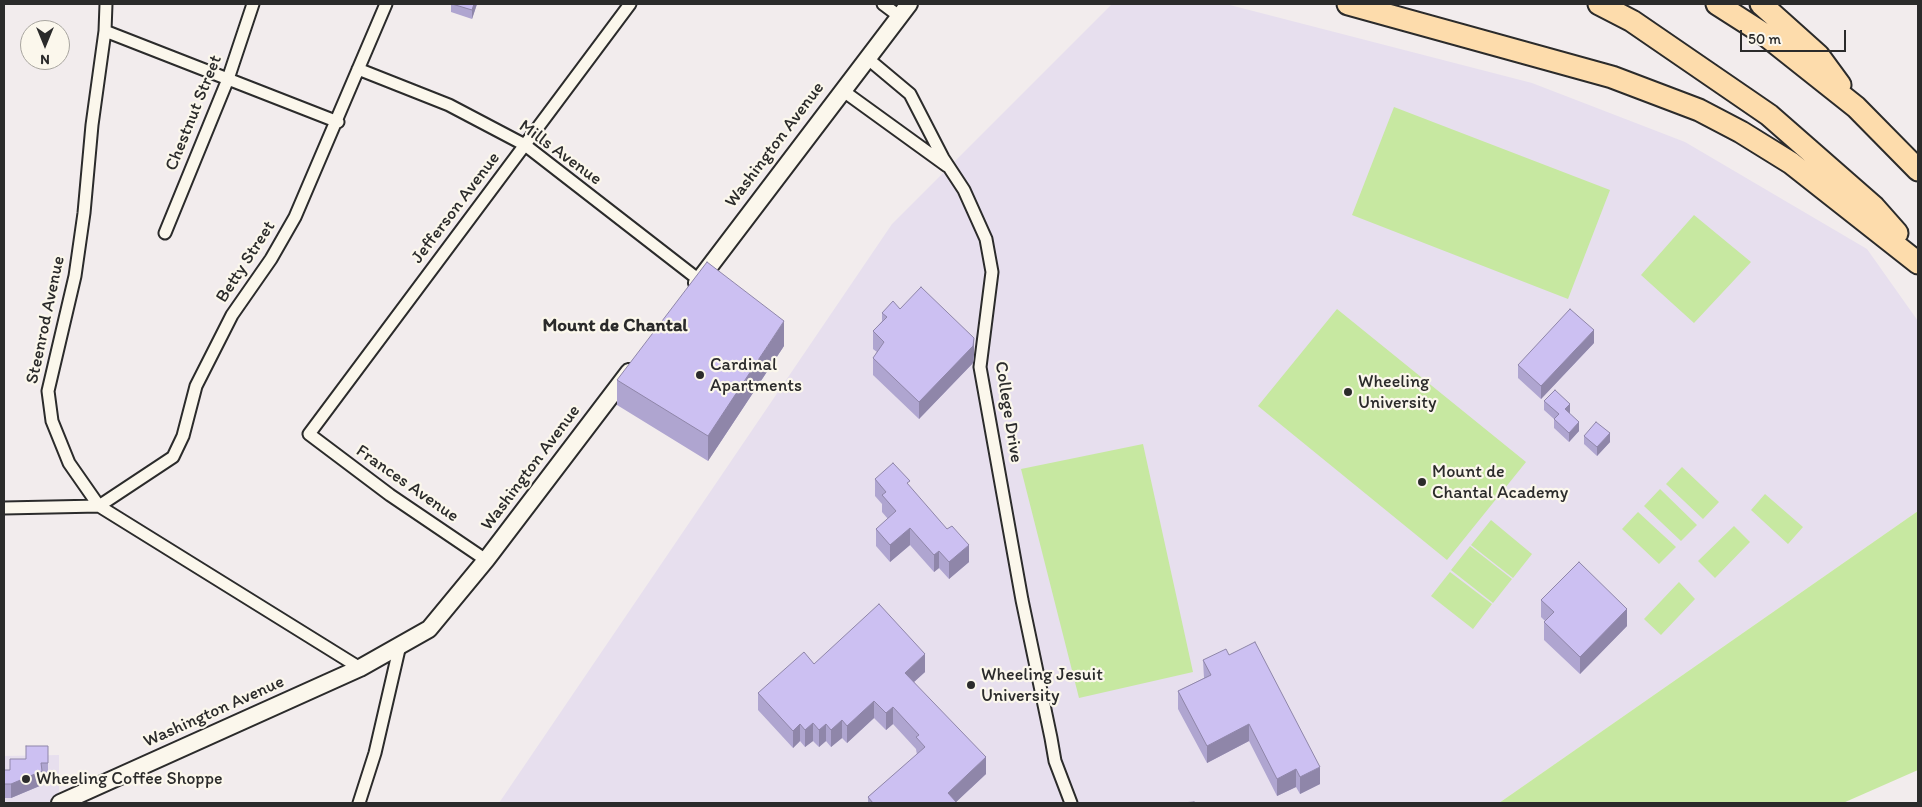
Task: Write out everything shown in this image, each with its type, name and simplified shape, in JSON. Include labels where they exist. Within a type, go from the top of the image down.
[{"type":"highway","points":[[1348,4],[1612,78],[1699,110],[1741,132],[1791,163],[1918,262]]},
{"type":"highway","points":[[1599,4],[1632,21],[1769,116],[1874,207],[1918,257]]},
{"type":"highway","points":[[1717,4],[1764,34],[1856,107],[1918,170]]},
{"type":"highway","points":[[1762,4],[1818,55],[1856,107]]},
{"type":"street","name":"Steenrod Avenue","points":[[106,4],[105,31],[75,276],[48,392],[52,421],[69,463],[99,506],[360,668]]},
{"type":"street","name":"Chestnut Street","points":[[164,233],[228,79],[253,4]]},
{"type":"street","name":"Betty Street","points":[[99,506],[174,457],[183,436],[196,386],[232,315],[271,259],[295,217],[386,4]]},
{"type":"street","name":"Jefferson Avenue","points":[[309,434],[630,4]]},
{"type":"street","points":[[883,4],[904,10]]},
{"type":"street","name":"Washington Avenue","points":[[687,296],[904,10]]},
{"type":"street","points":[[105,31],[337,122]]},
{"type":"street","name":"College Drive","points":[[867,58],[910,94],[943,158],[953,170],[986,239],[992,272],[980,367],[1021,593],[1054,754],[1071,803]]},
{"type":"street","name":"Mills Avenue","points":[[358,69],[449,104],[525,145],[699,280]]},
{"type":"street","points":[[842,90],[953,170]]},
{"type":"street","name":"Washington Avenue","points":[[60,803],[360,668],[429,629],[486,560],[640,358]]},
{"type":"street","name":"Frances Avenue","points":[[309,434],[390,495],[486,560]]},
{"type":"street","points":[[4,508],[99,506]]},
{"type":"street","points":[[359,803],[375,753],[400,645]]},
{"type":"shaded area","name":"Wheeling University","points":[[1112,4],[1226,4],[1532,83],[1685,142],[1867,249],[1918,321],[1918,511],[1499,803],[499,803],[892,224]]},
{"type":"shaded area","points":[[59,755],[59,803],[4,803],[4,756]]},
{"type":"green space","points":[[1394,107],[1610,190],[1568,299],[1352,215]]},
{"type":"green space","points":[[1694,215],[1751,262],[1694,323],[1641,275]]},
{"type":"green space","points":[[1337,309],[1526,462],[1447,560],[1258,406]]},
{"type":"green space","points":[[1143,444],[1193,672],[1079,698],[1021,469]]},
{"type":"green space","points":[[1682,467],[1719,502],[1703,519],[1666,484]]},
{"type":"green space","points":[[1660,489],[1697,525],[1681,541],[1644,506]]},
{"type":"green space","points":[[1765,494],[1803,527],[1788,544],[1751,510]]},
{"type":"green space","points":[[1918,511],[1918,770],[1843,803],[1499,803]]},
{"type":"green space","points":[[1638,512],[1676,547],[1659,564],[1622,529]]},
{"type":"green space","points":[[1491,520],[1532,554],[1513,578],[1471,545]]},
{"type":"green space","points":[[1734,526],[1750,542],[1715,578],[1698,561]]},
{"type":"green space","points":[[1470,546],[1512,579],[1493,603],[1451,570]]},
{"type":"green space","points":[[1450,572],[1492,604],[1473,629],[1431,596]]},
{"type":"green space","points":[[1679,582],[1695,599],[1661,635],[1644,619]]},
{"type":"building","points":[[452,4],[474,4],[472,10]]},
{"type":"building","name":"Cardinal Apartments","points":[[707,262],[784,321],[708,436],[617,380]]},
{"type":"building","points":[[921,287],[974,338],[973,346],[919,402],[873,358],[884,342],[873,331],[887,317],[882,313],[893,301],[900,309]]},
{"type":"building","points":[[1570,309],[1594,330],[1541,386],[1518,365]]},
{"type":"building","points":[[1555,390],[1570,404],[1565,409],[1579,422],[1569,433],[1554,419],[1559,414],[1544,401]]},
{"type":"building","points":[[1596,422],[1610,433],[1597,447],[1584,436]]},
{"type":"building","points":[[893,463],[910,481],[907,483],[947,529],[952,526],[969,545],[949,562],[939,551],[934,555],[910,528],[890,545],[876,529],[896,511],[882,495],[886,492],[875,479]]},
{"type":"building","points":[[1579,562],[1627,609],[1580,657],[1544,622],[1554,612],[1541,600]]},
{"type":"building","points":[[879,604],[925,654],[905,673],[986,757],[948,793],[957,803],[873,803],[868,797],[925,747],[916,737],[919,735],[893,707],[886,713],[874,701],[847,726],[842,720],[831,730],[826,724],[819,730],[813,723],[805,730],[800,724],[793,731],[758,693],[804,652],[814,664]]},
{"type":"building","points":[[1255,642],[1320,767],[1300,777],[1296,769],[1277,779],[1249,724],[1207,746],[1178,691],[1211,675],[1203,660],[1226,649],[1229,655]]},
{"type":"building","points":[[26,746],[48,746],[48,763],[41,763],[42,771],[11,784],[4,784],[4,770],[10,770],[10,759],[26,759]]},
{"type":"place","name":"Cardinal Apartments","points":[[700,375]]},
{"type":"place","name":"Wheeling University","points":[[1348,392]]},
{"type":"place","name":"Mount de Chantal Academy","points":[[1422,482]]},
{"type":"place","name":"Wheeling Jesuit University","points":[[971,685]]},
{"type":"place","name":"Wheeling Coffee Shoppe","points":[[26,779]]},
{"type":"district","name":"Mount de Chantal","points":[[615,326]]}]
